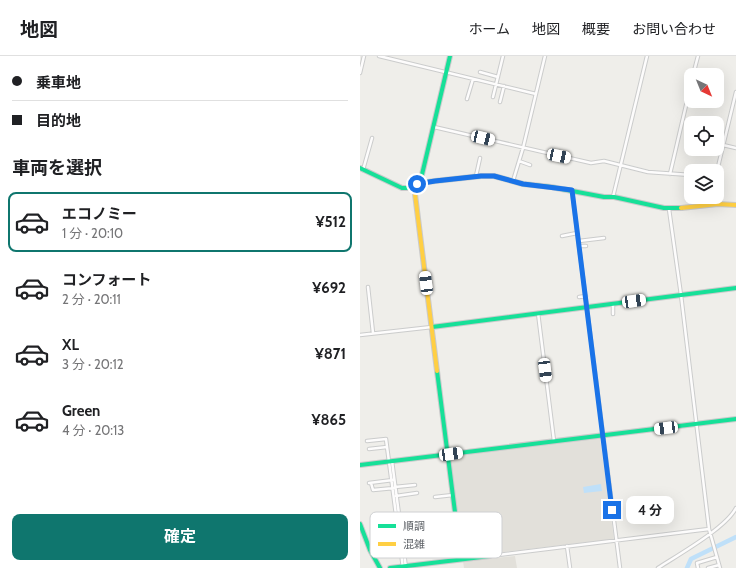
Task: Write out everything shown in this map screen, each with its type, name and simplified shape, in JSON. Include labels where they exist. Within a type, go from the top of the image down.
[{"type":"main road","points":[[420,183],[450,56]]},
{"type":"main road","points":[[362,169],[399,187],[407,188],[420,183],[476,176],[494,176],[512,181],[572,190],[604,197],[613,197],[669,209],[718,204],[736,204]]},
{"type":"main road","points":[[414,186],[455,512]]},
{"type":"main road","points":[[432,326],[736,288]]},
{"type":"main road","points":[[360,465],[736,419]]},
{"type":"main road","points":[[360,524],[370,550]]},
{"type":"main road","points":[[374,558],[380,568]]},
{"type":"main road","points":[[390,568],[476,558]]},
{"type":"street","points":[[360,73],[364,56]]},
{"type":"street","points":[[379,56],[536,94]]},
{"type":"street","points":[[493,97],[503,56]]},
{"type":"street","points":[[512,181],[523,148],[545,56]]},
{"type":"street","points":[[613,197],[647,56]]},
{"type":"street","points":[[695,68],[698,56]]},
{"type":"street","points":[[480,72],[498,77]]},
{"type":"street","points":[[468,100],[473,79]]},
{"type":"street","points":[[500,102],[504,86]]},
{"type":"street","points":[[724,140],[736,92]]},
{"type":"street","points":[[670,174],[685,108]]},
{"type":"street","points":[[434,127],[591,163],[604,161],[648,172],[684,175]]},
{"type":"street","points":[[362,169],[372,138]]},
{"type":"street","points":[[724,144],[736,148]]},
{"type":"street","points":[[476,176],[480,158]]},
{"type":"street","points":[[519,161],[530,165]]},
{"type":"street","points":[[572,190],[620,568]]},
{"type":"street","points":[[669,209],[681,295],[709,529],[719,566],[708,568]]},
{"type":"street","points":[[562,236],[577,233]]},
{"type":"street","points":[[579,242],[604,238]]},
{"type":"street","points":[[580,246],[586,246]]},
{"type":"street","points":[[368,287],[373,333]]},
{"type":"street","points":[[579,297],[586,296]]},
{"type":"street","points":[[613,303],[613,314]]},
{"type":"street","points":[[538,313],[554,441]]},
{"type":"street","points":[[360,335],[432,326]]},
{"type":"street","points":[[367,441],[386,439],[397,512]]},
{"type":"street","points":[[369,449],[387,448]]},
{"type":"street","points":[[393,480],[370,483],[373,490],[415,485]]},
{"type":"street","points":[[394,488],[398,512]]},
{"type":"street","points":[[396,496],[417,493]]},
{"type":"street","points":[[435,498],[453,495]]},
{"type":"street","points":[[658,568],[710,534],[733,514],[736,508]]},
{"type":"street","points":[[502,554],[709,529]]},
{"type":"street","points":[[567,546],[570,568]]},
{"type":"street","points":[[698,568],[697,563],[717,557]]},
{"type":"shaded area","points":[[600,438],[614,539],[502,552],[502,512],[456,512],[450,456]]},
{"type":"shaded area","points":[[515,556],[517,568],[464,568],[463,561]]},
{"type":"water","points":[[601,484],[602,491],[584,493],[583,487]]},
{"type":"waterway","points":[[687,568],[691,559],[736,537]]},
{"type":"traffic: fast","points":[[420,183],[450,56]]},
{"type":"traffic: fast","points":[[360,168],[402,188],[435,181],[494,176],[523,184],[551,187],[604,197],[614,197],[664,208],[681,208]]},
{"type":"traffic: fast","points":[[432,327],[736,288]]},
{"type":"traffic: fast","points":[[437,371],[455,512]]},
{"type":"traffic: fast","points":[[360,465],[736,419]]},
{"type":"traffic: fast","points":[[360,524],[370,550]]},
{"type":"traffic: fast","points":[[374,558],[380,568]]},
{"type":"traffic: fast","points":[[390,568],[473,558]]},
{"type":"traffic: slow","points":[[414,186],[437,371]]},
{"type":"traffic: slow","points":[[681,208],[718,204],[736,205]]},
{"type":"route","points":[[417,184],[468,177],[494,176],[523,184],[572,190],[612,510]]}]
